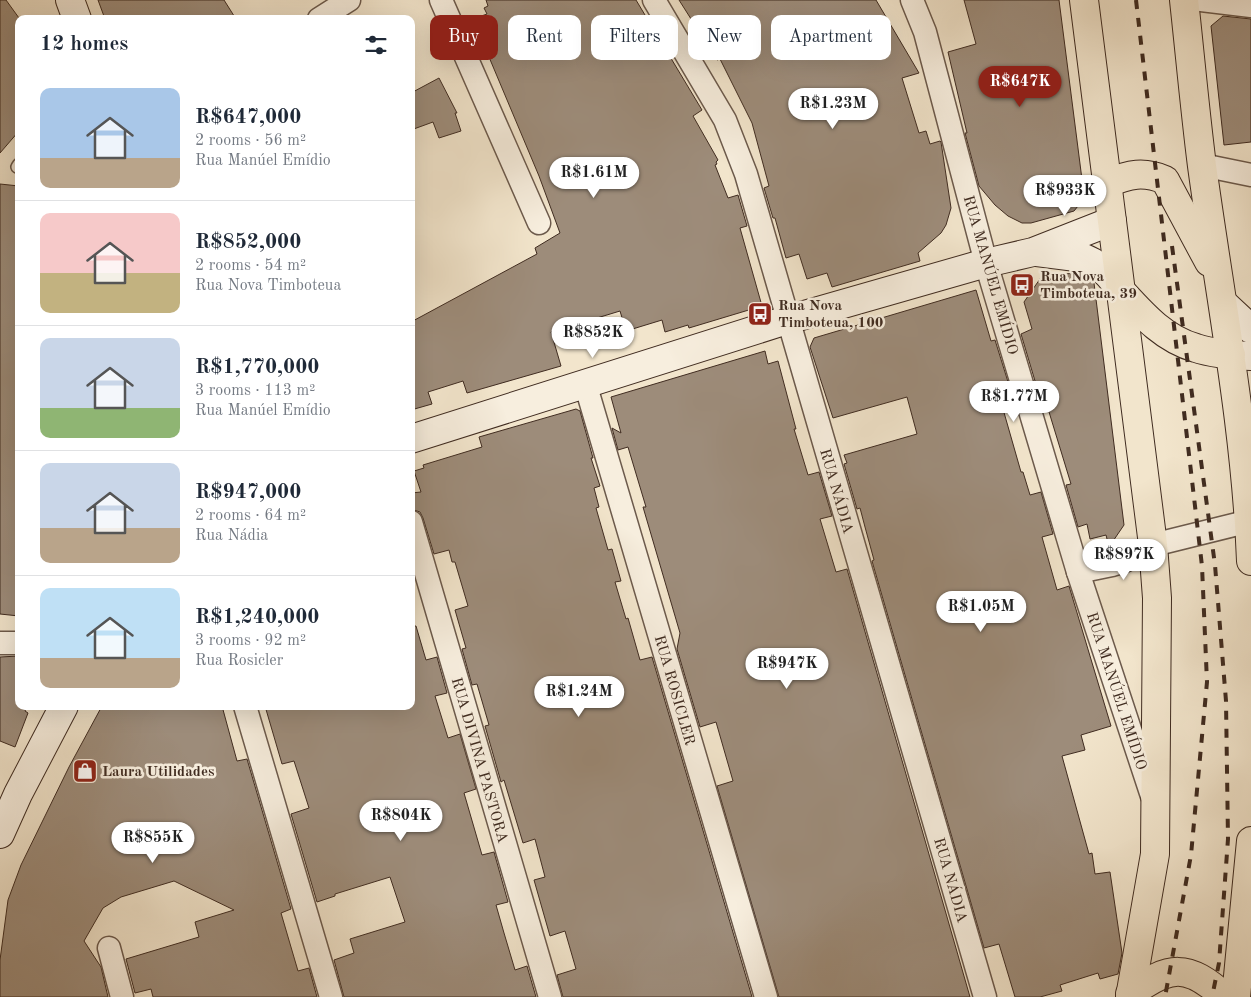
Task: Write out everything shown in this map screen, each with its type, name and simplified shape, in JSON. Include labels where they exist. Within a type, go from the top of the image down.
[{"type":"main road","points":[[70,0],[76,15]]},
{"type":"main road","points":[[1084,0],[1154,546],[1157,598],[1155,854],[1130,996]]},
{"type":"main road","points":[[1184,0],[1202,165],[1221,292],[1251,329]]},
{"type":"main road","points":[[1108,183],[1131,174],[1166,180],[1221,292],[1241,356],[1251,562]]},
{"type":"main road","points":[[415,438],[787,320],[986,263],[1033,252],[1112,221]]},
{"type":"main road","points":[[1033,252],[1084,258],[1091,261],[1107,272],[1145,317],[1170,337],[1194,348],[1241,356]]},
{"type":"main road","points":[[0,834],[18,794],[62,710]]},
{"type":"main road","points":[[1236,997],[1251,841]]},
{"type":"main road","points":[[1130,996],[1147,982],[1164,973],[1181,970],[1198,978],[1225,997]]},
{"type":"street","points":[[325,15],[349,0]]},
{"type":"street","points":[[441,0],[539,223]]},
{"type":"street","name":"RUA NÁDIA","points":[[654,0],[726,120],[746,174],[985,997]]},
{"type":"street","name":"RUA MANÚEL EMÍDIO","points":[[912,0],[925,32],[986,263],[1078,572],[1155,807]]},
{"type":"street","points":[[1201,0],[1251,6]]},
{"type":"street","points":[[1202,165],[1251,175]]},
{"type":"street","name":"RUA ROSICLER","points":[[585,384],[766,997]]},
{"type":"street","points":[[1078,572],[1125,561],[1154,546],[1250,521]]},
{"type":"street","name":"RUA DIVINA PASTORA","points":[[415,536],[550,997]]},
{"type":"street","points":[[0,643],[15,643]]},
{"type":"street","points":[[246,710],[331,997]]},
{"type":"street","points":[[108,948],[122,997]]},
{"type":"building","points":[[0,0],[6,0],[17,15],[15,15],[15,136],[0,153]]},
{"type":"building","points":[[98,0],[224,0],[233,15],[104,15]]},
{"type":"building","points":[[486,0],[636,0],[645,15],[591,15],[591,60],[672,60],[702,110],[693,116],[718,160],[715,165],[728,198],[738,195],[747,226],[740,228],[762,306],[689,328],[688,325],[665,332],[662,320],[626,331],[620,311],[551,332],[561,366],[467,393],[463,381],[428,392],[432,404],[415,409],[415,320],[537,254],[535,248],[560,233],[539,176],[490,60],[498,60],[498,15],[484,15],[487,14],[484,8],[488,6]]},
{"type":"building","points":[[679,0],[876,0],[885,15],[771,15],[771,60],[891,60],[891,25],[919,73],[902,78],[919,133],[926,131],[930,144],[941,142],[951,208],[946,225],[941,233],[918,253],[920,261],[832,287],[827,273],[807,279],[799,254],[786,258],[764,188],[769,186],[752,123],[720,60],[761,60],[761,15],[688,15]]},
{"type":"building","points":[[964,0],[1059,0],[1084,195],[1074,211],[1031,223],[1022,223],[1008,216],[995,205],[979,186],[965,133],[967,133],[948,52],[976,44]]},
{"type":"building","points":[[1223,16],[1251,19],[1251,142],[1224,145],[1211,26]]},
{"type":"building","points":[[439,78],[457,113],[455,113],[461,131],[439,138],[433,122],[415,129],[415,91]]},
{"type":"building","points":[[0,184],[15,186],[15,616],[0,614]]},
{"type":"building","points":[[1076,273],[1083,275],[1094,283],[1124,525],[1109,547],[1106,535],[1090,539],[1087,524],[1078,527],[1066,485],[1071,484],[1042,389],[1038,391],[1021,334],[1032,329],[1024,302],[1042,276]]},
{"type":"building","points":[[976,290],[991,341],[995,340],[1013,398],[1001,402],[1021,472],[1023,472],[1030,495],[1041,492],[1053,534],[1042,537],[1057,590],[1069,586],[1111,726],[1081,735],[1085,750],[1062,756],[1089,854],[1092,853],[1095,874],[1110,872],[1122,953],[1118,974],[1100,979],[1098,973],[1060,985],[1062,991],[1040,997],[1015,997],[999,944],[984,948],[872,561],[874,560],[860,508],[857,509],[844,464],[847,463],[844,455],[917,434],[907,397],[833,418],[810,347],[814,338]]},
{"type":"building","points":[[765,351],[768,364],[778,361],[796,429],[794,429],[808,475],[819,472],[832,516],[820,519],[836,572],[847,569],[970,997],[779,997],[717,786],[733,781],[716,722],[700,727],[677,649],[680,633],[643,507],[646,507],[628,447],[618,450],[612,428],[621,433],[611,397]]},
{"type":"building","points":[[576,409],[580,411],[600,486],[594,488],[599,507],[596,508],[608,550],[612,549],[621,581],[615,582],[640,660],[652,657],[752,997],[563,997],[557,975],[576,969],[565,931],[550,936],[534,880],[545,877],[535,839],[523,843],[504,780],[501,782],[485,726],[489,725],[477,684],[472,685],[462,649],[466,648],[455,610],[468,606],[455,562],[452,562],[449,550],[434,554],[423,518],[420,512],[415,510],[415,493],[421,492],[415,471],[424,468],[423,465],[482,447],[479,437]]},
{"type":"building","points":[[416,626],[426,660],[437,657],[447,693],[435,696],[448,738],[460,734],[476,789],[464,793],[482,855],[494,852],[508,902],[496,905],[515,970],[527,966],[536,997],[344,997],[334,960],[354,953],[350,939],[405,922],[390,877],[335,894],[335,896],[317,902],[291,814],[309,808],[294,761],[282,764],[266,710],[415,710]]},
{"type":"building","points":[[15,656],[15,710],[25,710],[28,713],[15,747],[0,741],[0,657]]},
{"type":"building","points":[[100,710],[223,710],[237,761],[247,759],[291,909],[281,913],[298,971],[309,968],[317,997],[153,997],[151,989],[135,993],[126,959],[199,937],[195,922],[234,910],[174,881],[121,897],[103,908],[84,941],[101,967],[108,997],[0,997],[0,960],[8,900],[21,865],[69,767]]},
{"type":"railway","points":[[1136,0],[1202,566],[1207,682],[1191,855],[1165,997]]},
{"type":"railway","points":[[1172,246],[1215,565],[1226,701],[1228,839],[1219,963],[1212,997]]},
{"type":"place","name":"Rua Nova Timboteua, 39","points":[[1022,285]]},
{"type":"place","name":"Rua Nova Timboteua, 100","points":[[760,314]]},
{"type":"place","name":"Laura Utilidades","points":[[85,771]]}]
